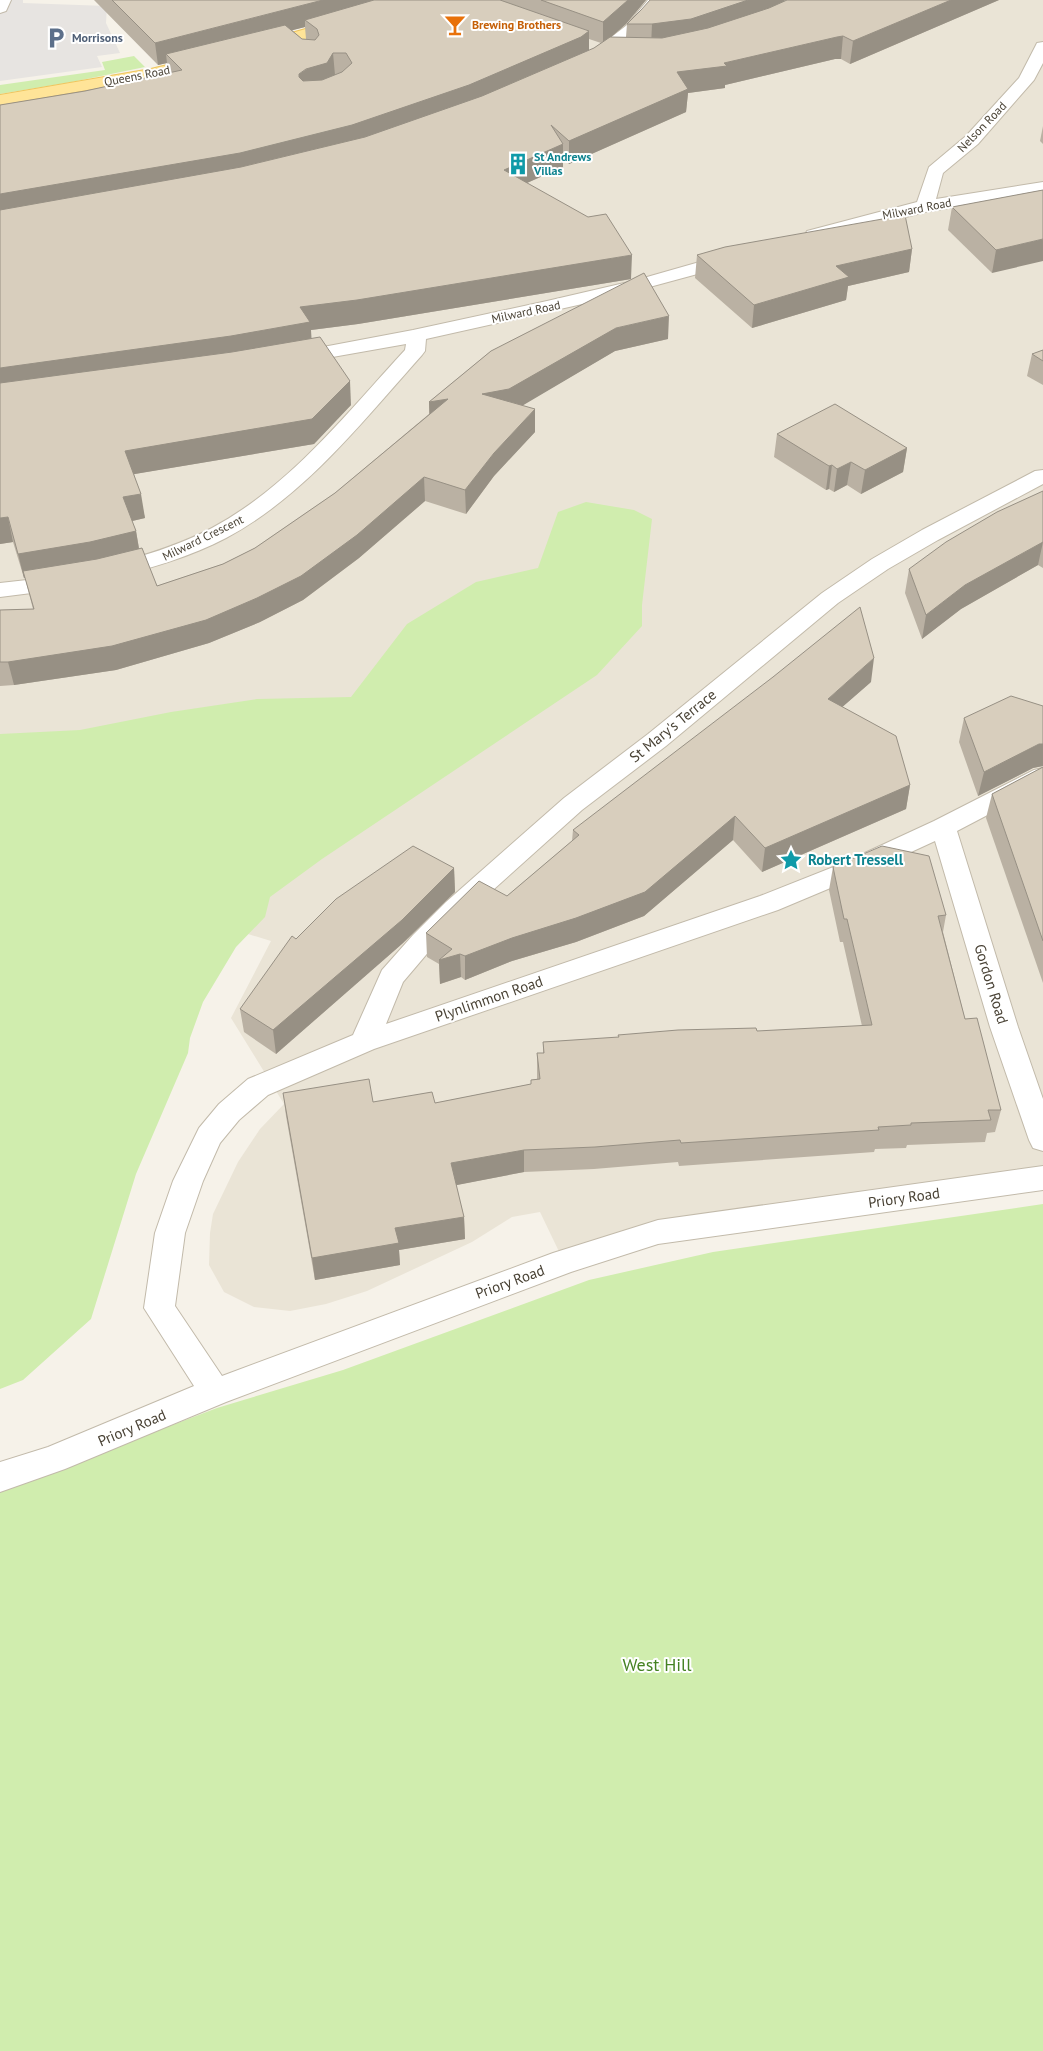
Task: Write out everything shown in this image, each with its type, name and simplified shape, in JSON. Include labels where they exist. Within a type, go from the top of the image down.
[{"type":"main road","points":[[244,51],[357,20]]},
{"type":"main road","name":"Queens Road","points":[[0,100],[151,74],[217,58]]},
{"type":"street","points":[[0,8],[3,0]]},
{"type":"street","points":[[580,68],[606,52],[633,28],[656,0]]},
{"type":"street","points":[[290,39],[304,50]]},
{"type":"street","points":[[588,46],[606,52],[625,54]]},
{"type":"street","name":"Nelson Road","points":[[925,206],[935,171],[972,140],[1026,80],[1043,47]]},
{"type":"street","name":"Milward Road","points":[[796,240],[925,206],[1043,187]]},
{"type":"street","name":"Milward Road","points":[[270,362],[416,336],[642,285],[749,254]]},
{"type":"street","name":"Milward Crescent","points":[[0,590],[62,583],[153,561],[213,536],[250,514],[303,471],[336,437],[415,351],[416,336]]},
{"type":"street","name":"St Mary's Terrace","points":[[364,1042],[392,977],[422,942],[455,909],[574,804],[657,740],[830,598],[880,564],[930,535],[1043,476]]},
{"type":"street","name":"Plynlimmon Road","points":[[215,1392],[159,1308],[170,1233],[188,1181],[209,1136],[229,1112],[258,1087],[364,1042],[769,904],[850,870],[943,827],[1043,776]]},
{"type":"street","name":"Gordon Road","points":[[943,827],[1004,1027],[1043,1140]]},
{"type":"street","name":"Priory Road","points":[[0,1477],[83,1448],[215,1392],[564,1262],[658,1232],[1043,1178]]},
{"type":"shaded area","name":"Morrisons","points":[[0,0],[23,0],[23,3],[107,6],[106,23],[120,53],[97,56],[102,67],[0,81]]},
{"type":"shaded area","points":[[555,0],[1043,0],[1043,1178],[856,1205],[564,1262],[540,1212],[512,1217],[472,1242],[367,1291],[326,1304],[290,1311],[254,1307],[224,1292],[209,1265],[210,1233],[213,1214],[238,1162],[260,1129],[284,1104],[231,1018],[271,941],[0,858],[0,116]]},
{"type":"green space","points":[[134,56],[145,67],[0,94],[0,85],[105,70],[102,62]]},
{"type":"green space","points":[[586,502],[634,510],[652,519],[642,605],[642,626],[597,675],[322,859],[270,897],[265,917],[236,947],[203,1002],[190,1038],[188,1053],[136,1174],[91,1319],[23,1380],[0,1389],[0,734],[80,730],[171,712],[257,699],[351,697],[407,624],[476,582],[538,568],[558,512]]},
{"type":"green space","name":"West Hill","points":[[1043,1204],[1043,2051],[0,2051],[0,1483],[83,1459],[217,1408],[343,1370],[589,1280],[713,1252]]},
{"type":"building","points":[[112,0],[323,0],[155,43]]},
{"type":"building","points":[[374,0],[500,0],[589,31],[581,37],[469,85],[352,125],[240,153],[0,194],[0,105],[85,91],[182,70],[166,54],[285,25],[302,39],[315,40],[319,35],[317,29],[305,20]],"holes":[[[333,53],[346,53],[352,63],[342,72],[322,80],[303,81],[299,77],[299,74],[306,69],[327,63]]]},
{"type":"building","points":[[541,0],[628,0],[603,22]]},
{"type":"building","points":[[650,0],[748,0],[691,19],[652,24],[627,24]]},
{"type":"building","points":[[787,0],[951,0],[853,41],[843,36],[837,37],[724,63],[727,66],[677,72],[688,89],[569,141],[551,125],[563,144],[504,170],[588,217],[606,214],[632,255],[357,300],[300,307],[310,322],[231,336],[0,368],[0,210],[241,167],[365,137],[482,96],[594,48],[610,37],[662,38],[708,28],[769,8]]},
{"type":"building","points":[[1043,190],[1043,239],[996,250],[952,207]]},
{"type":"building","points":[[905,215],[912,249],[836,266],[849,277],[754,305],[697,255],[725,247]]},
{"type":"building","points":[[644,273],[669,316],[616,328],[509,389],[482,394],[535,409],[494,453],[465,490],[424,477],[357,535],[301,576],[206,620],[112,646],[0,662],[0,610],[34,609],[23,571],[97,559],[142,548],[157,586],[223,564],[255,548],[335,493],[448,399],[429,402],[491,351]]},
{"type":"building","points":[[320,337],[350,381],[312,419],[125,451],[141,494],[123,497],[136,531],[90,542],[18,554],[8,517],[0,518],[0,383],[232,352]]},
{"type":"building","points":[[1043,350],[1043,361],[1032,354]]},
{"type":"building","points":[[835,404],[907,448],[865,470],[851,462],[837,469],[777,434]]},
{"type":"building","points":[[1043,491],[1043,542],[965,585],[926,615],[909,569],[946,542],[997,512]]},
{"type":"building","points":[[860,607],[874,658],[828,699],[896,736],[910,785],[765,848],[735,816],[645,892],[465,956],[460,954],[439,960],[452,949],[426,933],[479,881],[507,896],[579,835],[573,830],[773,677]]},
{"type":"building","points":[[1011,696],[1043,706],[1043,744],[1039,744],[984,772],[964,718]]},
{"type":"building","points":[[1043,767],[1043,941],[992,794]]},
{"type":"building","points":[[413,846],[454,868],[402,920],[273,1030],[240,1009],[292,936],[296,939],[336,899]]},
{"type":"building","points":[[882,846],[929,856],[946,915],[938,916],[965,1019],[977,1018],[1001,1110],[988,1110],[991,1120],[911,1123],[911,1125],[878,1127],[879,1130],[681,1143],[680,1140],[595,1147],[524,1150],[451,1163],[464,1217],[395,1228],[399,1243],[312,1258],[283,1093],[369,1079],[373,1102],[432,1092],[435,1103],[531,1084],[531,1080],[540,1079],[537,1053],[544,1053],[543,1042],[619,1037],[618,1035],[678,1030],[756,1028],[757,1031],[872,1025],[847,919],[844,919],[833,867]]},
{"type":"place","name":"Brewing Brothers","points":[[455,25]]},
{"type":"place","name":"Morrisons","points":[[56,38]]},
{"type":"place","name":"St Andrews Villas","points":[[518,164]]},
{"type":"place","name":"Robert Tressell","points":[[791,860]]}]
